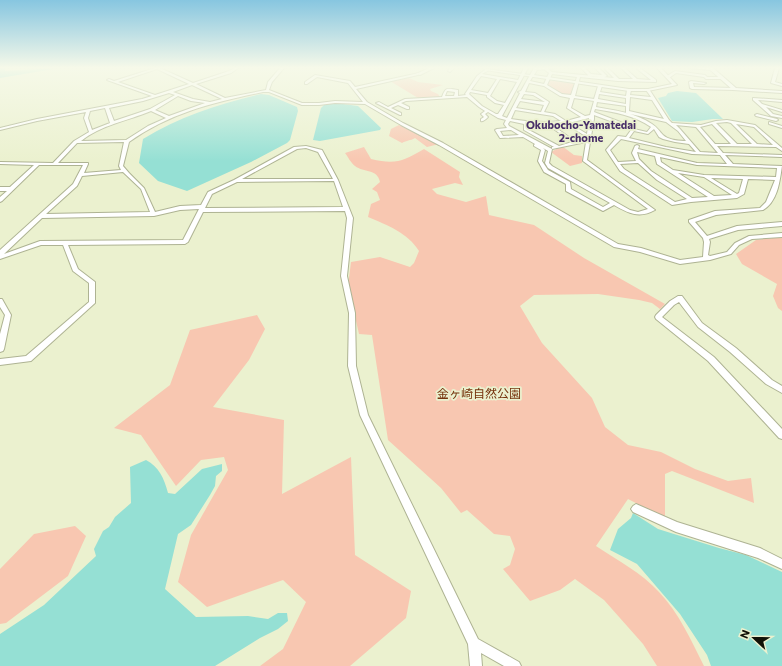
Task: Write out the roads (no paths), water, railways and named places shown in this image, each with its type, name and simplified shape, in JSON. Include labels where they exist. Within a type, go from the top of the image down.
[{"type":"street","points":[[0,129],[37,120],[137,102],[146,99]]},
{"type":"street","points":[[54,164],[76,142],[91,133],[152,110],[169,99]]},
{"type":"street","points":[[189,99],[210,103]]},
{"type":"street","points":[[76,142],[127,142],[146,129],[170,118],[210,103],[228,99]]},
{"type":"street","points":[[289,99],[302,104],[335,102],[366,103]]},
{"type":"street","points":[[363,99],[366,103],[402,124],[445,146],[616,246],[641,250],[680,262],[710,258],[729,253],[737,244],[751,237],[782,235]]},
{"type":"street","points":[[388,108],[394,106],[391,105],[405,100],[422,99]]},
{"type":"street","points":[[472,99],[487,111],[509,120],[550,125],[566,123],[592,115],[603,116],[633,130],[648,133],[654,127]]},
{"type":"street","points":[[490,99],[507,104]]},
{"type":"street","points":[[499,117],[510,99]]},
{"type":"street","points":[[542,99],[547,102],[546,104]]},
{"type":"street","points":[[571,99],[569,108],[585,118]]},
{"type":"street","points":[[584,99],[627,105]]},
{"type":"street","points":[[628,99],[627,112],[667,121],[679,130],[699,153]]},
{"type":"street","points":[[654,99],[667,121]]},
{"type":"street","points":[[754,99],[772,115],[782,117]]},
{"type":"street","points":[[755,99],[782,101]]},
{"type":"street","points":[[546,104],[518,100],[506,124],[523,136],[550,150]]},
{"type":"street","points":[[550,150],[547,163],[550,167],[628,211],[638,214],[652,210],[585,160],[592,115],[596,101]]},
{"type":"street","points":[[378,102],[400,114]]},
{"type":"street","points":[[398,103],[408,108]]},
{"type":"street","points":[[542,113],[546,104]]},
{"type":"street","points":[[760,104],[782,111]]},
{"type":"street","points":[[776,109],[782,106]]},
{"type":"street","points":[[107,107],[113,124]]},
{"type":"street","points":[[595,108],[619,112],[654,127],[664,138],[678,142],[691,143]]},
{"type":"street","points":[[514,109],[554,115],[588,138]]},
{"type":"street","points":[[152,110],[170,118]]},
{"type":"street","points":[[88,111],[86,118],[91,133]]},
{"type":"street","points":[[482,120],[486,117],[483,114],[487,111]]},
{"type":"street","points":[[757,115],[782,122]]},
{"type":"street","points":[[527,122],[524,128],[558,146]]},
{"type":"street","points":[[672,124],[697,126],[732,122],[756,126],[780,148]]},
{"type":"street","points":[[732,122],[756,146]]},
{"type":"street","points":[[713,123],[735,145]]},
{"type":"street","points":[[770,123],[782,127]]},
{"type":"street","points":[[550,125],[574,142]]},
{"type":"street","points":[[697,126],[732,166]]},
{"type":"street","points":[[510,128],[497,130],[502,137],[523,136]]},
{"type":"street","points":[[628,138],[633,130]]},
{"type":"street","points":[[746,178],[741,194],[737,196],[691,200],[674,204],[622,170],[608,150],[620,137],[666,148],[699,153],[782,156]]},
{"type":"street","points":[[550,150],[558,146],[588,138]]},
{"type":"street","points":[[530,139],[529,140],[542,150],[540,161],[546,170],[568,183],[568,190],[603,209],[615,203]]},
{"type":"street","points":[[640,141],[634,154],[637,162],[646,170],[691,200]]},
{"type":"street","points":[[127,142],[122,166],[124,171],[144,190],[149,208],[154,214]]},
{"type":"street","points":[[713,144],[780,148]]},
{"type":"street","points":[[1,254],[40,243],[185,242],[210,192],[236,181],[296,148],[306,147],[320,151],[336,180],[350,218],[344,276],[352,314],[352,366],[364,415],[474,643],[476,666]]},
{"type":"street","points":[[635,150],[697,164],[780,167],[778,179],[767,205],[761,209],[715,213],[691,221],[706,238],[707,242],[705,256],[710,258]]},
{"type":"street","points":[[657,156],[659,163],[713,198]]},
{"type":"street","points":[[0,162],[86,164],[75,185],[1,254]]},
{"type":"street","points":[[617,163],[637,162]]},
{"type":"street","points":[[0,200],[39,163]]},
{"type":"street","points":[[81,174],[124,171]]},
{"type":"street","points":[[672,171],[704,176],[778,179]]},
{"type":"street","points":[[704,176],[737,196]]},
{"type":"street","points":[[236,181],[336,180]]},
{"type":"street","points":[[0,189],[11,189]]},
{"type":"street","points":[[40,216],[154,214],[180,208],[346,209]]},
{"type":"street","points":[[706,238],[737,228],[782,224]]},
{"type":"street","points":[[0,362],[28,359],[92,303],[92,282],[75,270],[65,243]]},
{"type":"street","points":[[782,390],[769,382],[734,350],[700,325],[680,298],[672,303],[658,317],[710,359],[782,434]]},
{"type":"street","points":[[0,301],[8,315],[0,349]]},
{"type":"street","points":[[636,509],[676,527],[760,553],[782,564]]},
{"type":"street","points":[[474,643],[515,666]]},
{"type":"water","points":[[241,99],[279,99],[297,107],[298,111],[290,140],[251,162],[187,191],[158,181],[139,163],[143,139],[186,117]]},
{"type":"water","points":[[659,99],[702,99],[723,119],[692,122],[672,121]]},
{"type":"water","points":[[335,103],[358,106],[381,128],[380,130],[320,141],[313,140],[321,108],[324,105]]},
{"type":"water","points":[[146,460],[158,470],[165,482],[168,493],[175,494],[202,469],[222,464],[222,471],[216,476],[215,486],[210,495],[191,525],[178,534],[165,589],[196,617],[248,616],[268,619],[278,613],[287,613],[288,621],[278,629],[260,638],[215,666],[0,666],[0,634],[44,605],[96,556],[94,549],[103,531],[109,527],[115,517],[131,503],[130,467]]},
{"type":"water","points":[[633,513],[658,529],[746,555],[782,572],[782,666],[711,666],[707,655],[680,614],[637,564],[610,550],[618,529],[631,518]]},
{"type":"district","name":"Okubocho-Yamatedai 2-chome","points":[[581,131]]},
{"type":"park label","name":"金ヶ崎自然公園","points":[[479,394]]}]
